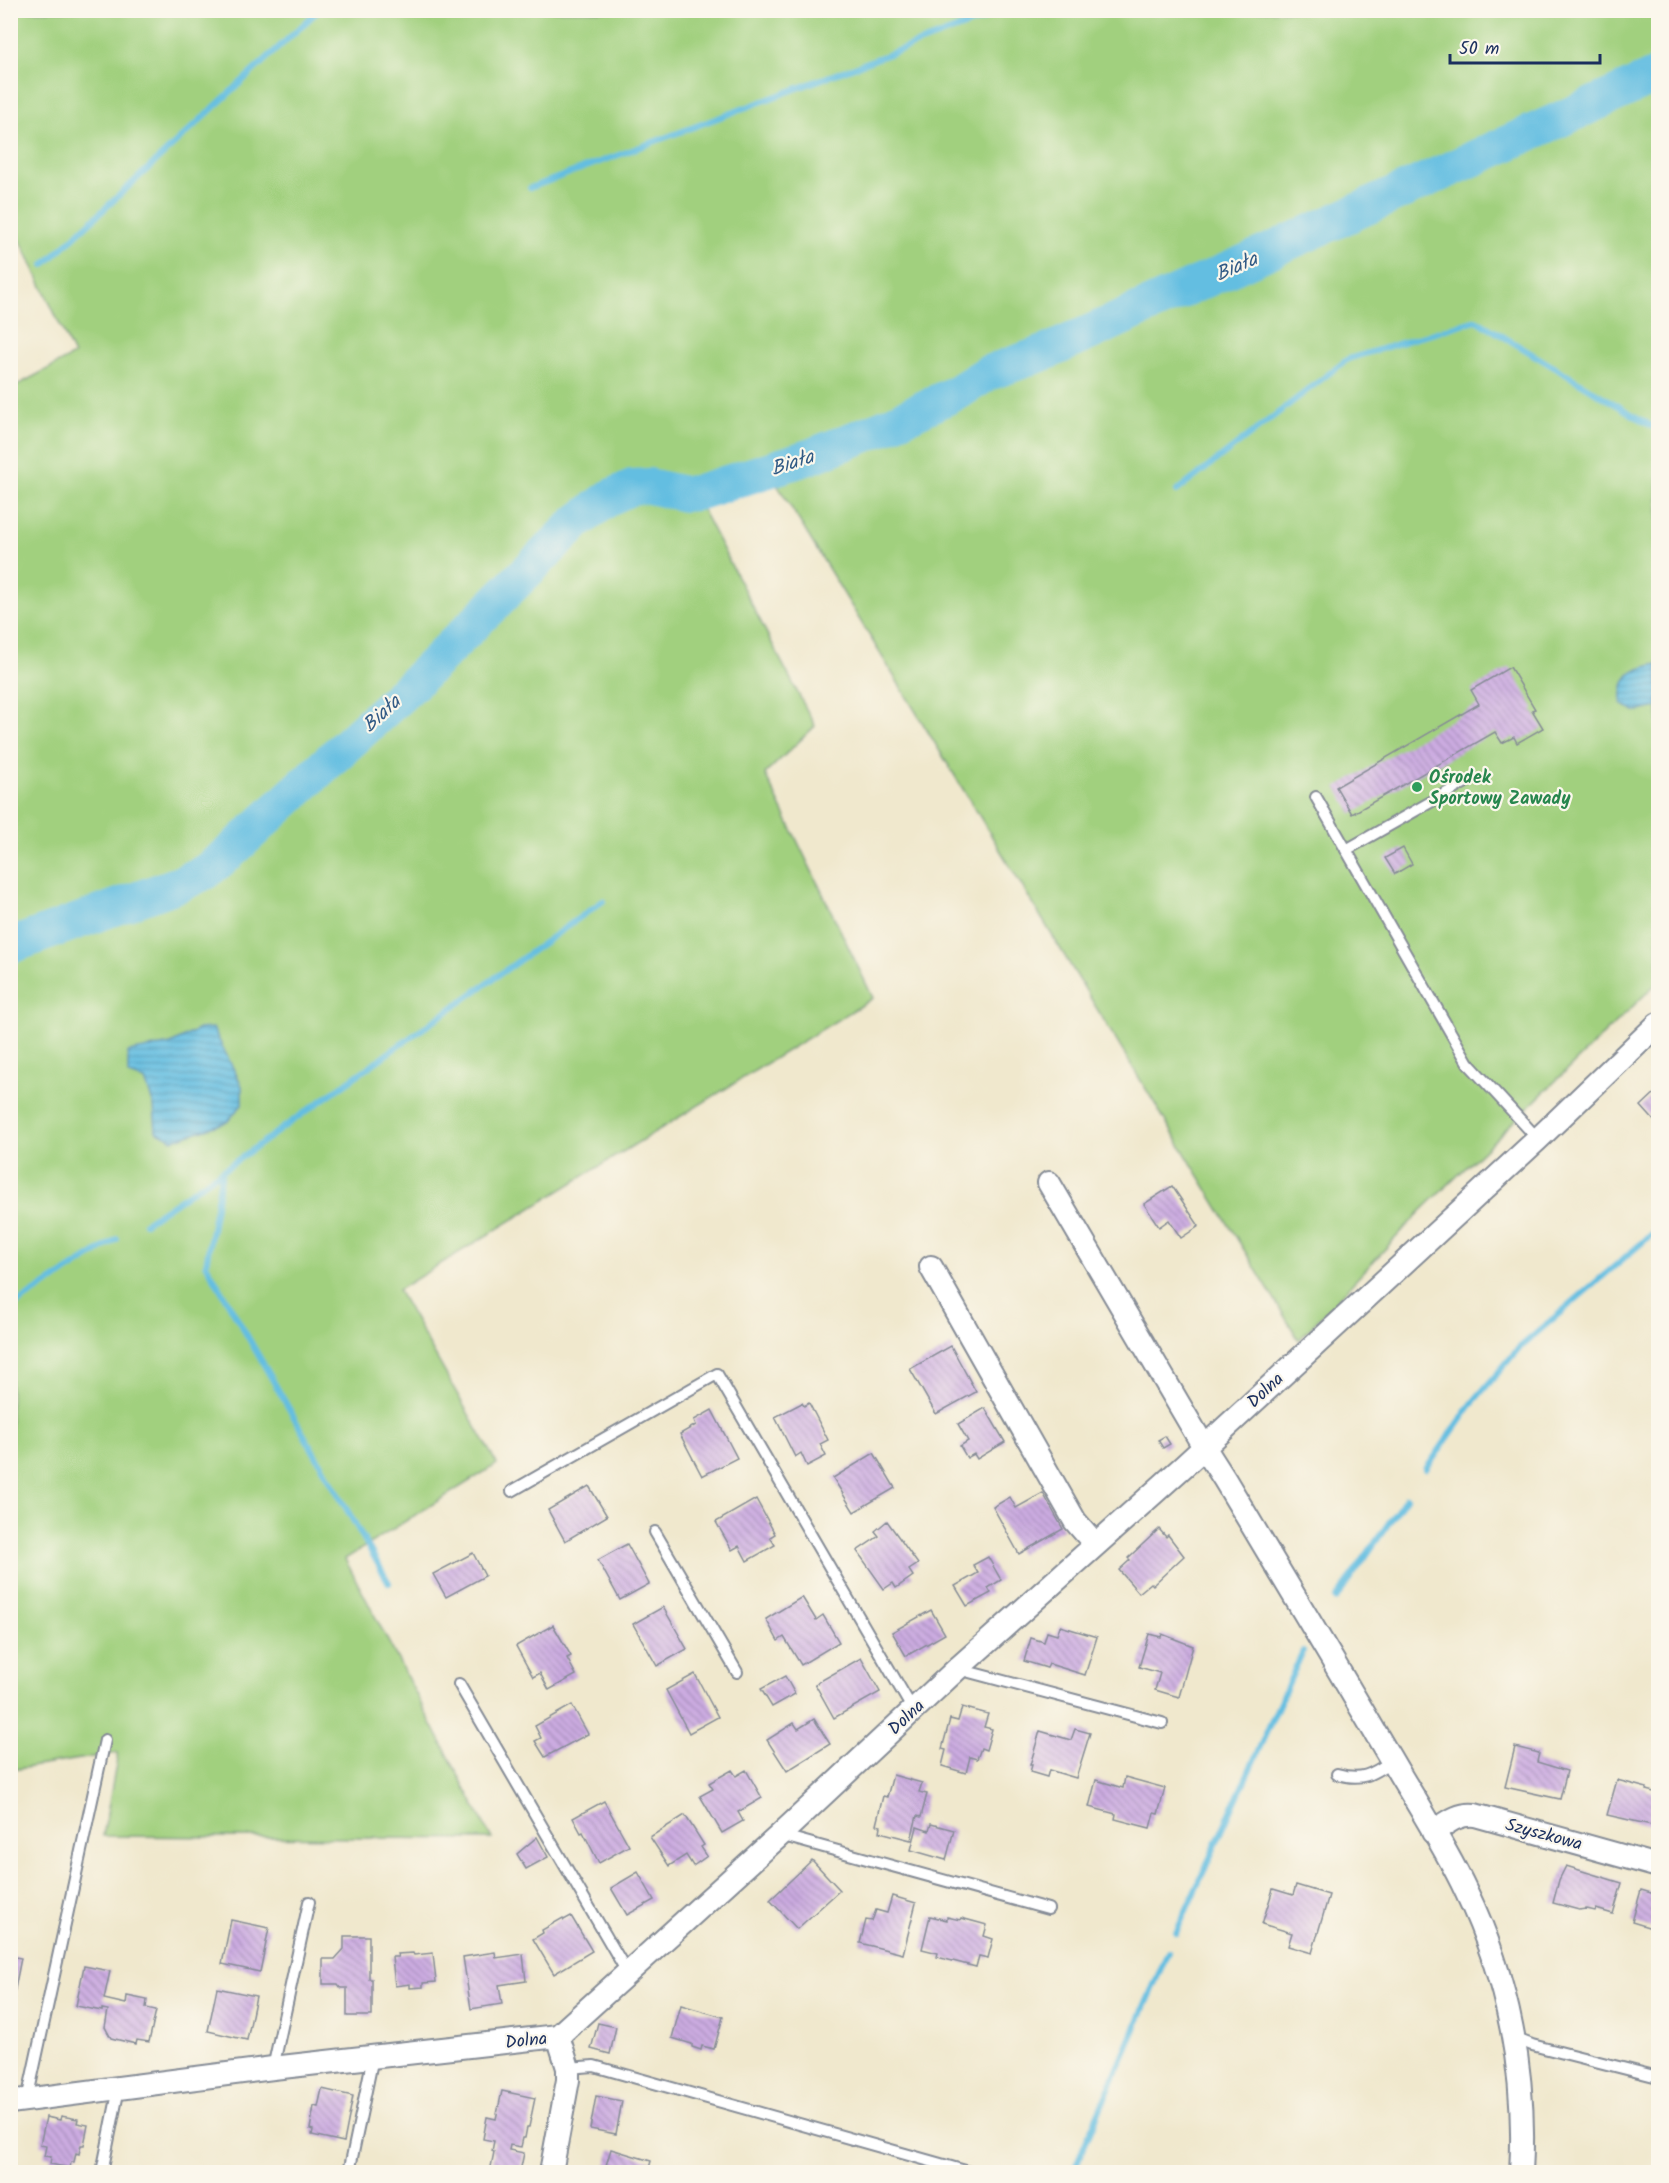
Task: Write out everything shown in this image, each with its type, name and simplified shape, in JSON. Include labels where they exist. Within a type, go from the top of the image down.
[{"type":"street","name":"Dolna","points":[[19,2101],[273,2068],[558,2036],[780,1835],[957,1669],[1204,1447],[1538,1139],[1659,1024]]},
{"type":"street","points":[[1049,1183],[1466,1890],[1487,1941],[1503,1990],[1514,2038],[1520,2081],[1523,2149],[1521,2172]]},
{"type":"street","points":[[931,1267],[1075,1521],[1095,1544]]},
{"type":"street","name":"Szyszkowa","points":[[1433,1832],[1458,1817],[1466,1814],[1475,1815],[1659,1866]]},
{"type":"street","points":[[551,2172],[567,2093],[568,2068],[558,2036]]},
{"type":"lane","points":[[1346,850],[1466,782]]},
{"type":"lane","points":[[1316,797],[1468,1063],[1538,1139]]},
{"type":"lane","points":[[512,1491],[717,1374],[913,1710]]},
{"type":"lane","points":[[656,1532],[737,1671]]},
{"type":"lane","points":[[957,1669],[1162,1723]]},
{"type":"lane","points":[[459,1684],[627,1972]]},
{"type":"lane","points":[[19,2101],[105,1740]]},
{"type":"lane","points":[[1337,1774],[1353,1779],[1366,1776],[1392,1761]]},
{"type":"lane","points":[[780,1835],[1048,1909]]},
{"type":"lane","points":[[273,2068],[309,1902]]},
{"type":"lane","points":[[1514,2038],[1532,2045],[1659,2077]]},
{"type":"lane","points":[[350,2172],[373,2057]]},
{"type":"lane","points":[[568,2068],[594,2066],[969,2172]]},
{"type":"lane","points":[[102,2172],[119,2088]]},
{"type":"green space","points":[[11,11],[1658,11],[1658,982],[1421,1211],[1299,1340],[775,481],[702,509],[815,726],[765,774],[873,998],[398,1290],[497,1464],[345,1559],[492,1839],[103,1836],[118,1753],[11,1770],[10,389],[74,355],[11,220]]},
{"type":"water","points":[[1658,664],[1658,707],[1635,712],[1622,704],[1623,686],[1626,679],[1641,668]]},
{"type":"water","points":[[213,1028],[242,1086],[242,1105],[227,1122],[173,1140],[156,1131],[154,1106],[145,1080],[128,1075],[128,1052],[171,1044],[199,1029]]},
{"type":"building","points":[[1510,667],[1535,709],[1532,710],[1543,728],[1517,743],[1514,737],[1502,743],[1495,732],[1352,814],[1336,787],[1479,704],[1471,690]]},
{"type":"building","points":[[1403,848],[1412,864],[1395,874],[1385,858]]},
{"type":"building","points":[[1658,1090],[1658,1125],[1641,1106]]},
{"type":"building","points":[[1172,1186],[1199,1226],[1181,1238],[1169,1220],[1159,1227],[1144,1204]]},
{"type":"building","points":[[951,1346],[976,1392],[936,1414],[910,1369]]},
{"type":"building","points":[[802,1403],[804,1406],[809,1403],[828,1440],[820,1444],[826,1456],[807,1466],[801,1453],[795,1457],[775,1417]]},
{"type":"building","points":[[985,1408],[1005,1442],[977,1459],[974,1454],[967,1458],[960,1446],[968,1441],[958,1424]]},
{"type":"building","points":[[712,1410],[737,1458],[702,1476],[680,1434],[696,1425],[694,1420]]},
{"type":"building","points":[[1165,1436],[1170,1444],[1163,1448],[1158,1440]]},
{"type":"building","points":[[874,1453],[895,1488],[854,1512],[833,1478]]},
{"type":"building","points":[[589,1486],[607,1516],[565,1541],[548,1510]]},
{"type":"building","points":[[1043,1493],[1063,1529],[1019,1554],[993,1507],[1010,1497],[1016,1508]]},
{"type":"building","points":[[756,1499],[775,1534],[770,1537],[775,1545],[747,1561],[739,1546],[732,1550],[716,1522]]},
{"type":"building","points":[[887,1521],[918,1564],[909,1570],[913,1576],[896,1588],[893,1583],[884,1589],[857,1551],[879,1536],[875,1531]]},
{"type":"building","points":[[1159,1529],[1166,1537],[1168,1535],[1184,1556],[1153,1585],[1151,1583],[1139,1593],[1119,1570],[1130,1560],[1128,1558]]},
{"type":"building","points":[[627,1544],[649,1584],[620,1600],[598,1560]]},
{"type":"building","points":[[473,1553],[485,1576],[446,1597],[433,1574]]},
{"type":"building","points":[[988,1557],[1001,1580],[988,1588],[991,1593],[967,1606],[955,1586],[978,1573],[973,1565]]},
{"type":"building","points":[[802,1597],[816,1620],[823,1615],[839,1642],[801,1665],[784,1637],[778,1641],[766,1619]]},
{"type":"building","points":[[663,1607],[687,1649],[657,1666],[633,1624]]},
{"type":"building","points":[[931,1610],[945,1634],[906,1656],[892,1632]]},
{"type":"building","points":[[553,1625],[571,1656],[567,1658],[576,1675],[549,1690],[540,1673],[533,1677],[516,1646]]},
{"type":"building","points":[[1060,1626],[1097,1637],[1085,1675],[1049,1664],[1047,1668],[1024,1661],[1031,1638],[1044,1642],[1047,1632],[1057,1635]]},
{"type":"building","points":[[1149,1634],[1161,1637],[1162,1634],[1193,1646],[1179,1697],[1155,1690],[1160,1673],[1139,1667]]},
{"type":"building","points":[[861,1658],[880,1692],[834,1718],[815,1684]]},
{"type":"building","points":[[695,1674],[718,1717],[689,1733],[666,1690]]},
{"type":"building","points":[[785,1676],[795,1694],[772,1707],[761,1689]]},
{"type":"building","points":[[572,1705],[588,1734],[545,1757],[535,1741],[541,1738],[535,1726]]},
{"type":"building","points":[[962,1707],[988,1714],[984,1727],[992,1729],[986,1750],[981,1748],[977,1759],[970,1757],[966,1773],[942,1766],[946,1750],[942,1749],[950,1719],[958,1721]]},
{"type":"building","points":[[814,1719],[830,1744],[787,1771],[767,1740],[794,1723],[798,1729]]},
{"type":"building","points":[[1075,1729],[1090,1733],[1076,1778],[1049,1770],[1047,1777],[1030,1772],[1040,1731],[1071,1740]]},
{"type":"building","points":[[1515,1747],[1539,1753],[1537,1762],[1567,1771],[1560,1799],[1505,1787]]},
{"type":"building","points":[[732,1770],[736,1776],[746,1770],[762,1798],[738,1812],[743,1821],[722,1833],[700,1796],[713,1789],[709,1783]]},
{"type":"building","points":[[893,1775],[922,1783],[919,1792],[927,1794],[921,1817],[917,1816],[911,1840],[880,1832],[881,1826],[876,1825],[883,1796],[887,1797]]},
{"type":"building","points":[[1125,1777],[1165,1788],[1158,1814],[1154,1813],[1150,1828],[1115,1819],[1116,1814],[1089,1807],[1096,1780],[1123,1788]]},
{"type":"building","points":[[1617,1780],[1658,1793],[1656,1826],[1607,1815]]},
{"type":"building","points":[[604,1801],[629,1846],[599,1863],[573,1818]]},
{"type":"building","points":[[685,1815],[704,1845],[701,1847],[707,1856],[693,1866],[686,1855],[669,1866],[650,1837]]},
{"type":"building","points":[[931,1824],[954,1830],[946,1860],[911,1850],[917,1827],[929,1831]]},
{"type":"building","points":[[537,1837],[548,1857],[526,1869],[517,1854]]},
{"type":"building","points":[[812,1860],[840,1890],[797,1929],[770,1900]]},
{"type":"building","points":[[1566,1866],[1622,1883],[1613,1914],[1596,1909],[1595,1911],[1579,1910],[1553,1903],[1559,1880]]},
{"type":"building","points":[[638,1872],[654,1900],[627,1915],[611,1888]]},
{"type":"building","points":[[1296,1885],[1329,1895],[1312,1953],[1288,1946],[1292,1933],[1262,1924],[1273,1889],[1293,1895]]},
{"type":"building","points":[[1641,1890],[1658,1895],[1658,1930],[1632,1922]]},
{"type":"building","points":[[892,1896],[916,1903],[903,1954],[860,1943],[866,1920],[872,1921],[876,1910],[887,1913]]},
{"type":"building","points":[[571,1916],[592,1951],[554,1974],[533,1939],[543,1933],[542,1930]]},
{"type":"building","points":[[930,1916],[947,1920],[947,1917],[960,1920],[961,1918],[987,1925],[984,1936],[993,1939],[988,1958],[979,1956],[976,1967],[937,1957],[938,1953],[922,1949]]},
{"type":"building","points":[[231,1920],[269,1928],[260,1972],[222,1964]]},
{"type":"building","points":[[344,1936],[369,1936],[372,2016],[347,2016],[347,1988],[341,1988],[338,1984],[323,1984],[323,1959],[335,1959],[344,1949]]},
{"type":"building","points":[[495,1952],[496,1958],[523,1954],[526,1981],[499,1985],[502,2004],[471,2009],[463,1957]]},
{"type":"building","points":[[413,1953],[414,1955],[433,1953],[436,1982],[423,1983],[423,1987],[410,1988],[410,1984],[395,1986],[392,1957],[398,1957],[397,1954]]},
{"type":"building","points":[[10,1956],[21,1958],[13,1999],[10,1999]]},
{"type":"building","points":[[84,1966],[110,1971],[104,1999],[126,2004],[127,1996],[147,2000],[146,2008],[156,2010],[149,2042],[137,2040],[136,2044],[111,2038],[105,2027],[108,2010],[76,2006]]},
{"type":"building","points":[[217,1988],[256,1996],[247,2040],[208,2031]]},
{"type":"building","points":[[681,2005],[723,2017],[714,2049],[702,2046],[701,2050],[692,2047],[692,2044],[672,2038]]},
{"type":"building","points":[[598,2023],[616,2027],[610,2054],[591,2049]]},
{"type":"building","points":[[322,2089],[353,2096],[344,2142],[312,2135],[313,2130],[310,2129],[314,2106],[318,2107]]},
{"type":"building","points":[[502,2091],[535,2098],[529,2127],[527,2127],[521,2147],[510,2145],[509,2150],[524,2153],[520,2172],[490,2172],[494,2141],[483,2139],[487,2117],[496,2119]]},
{"type":"building","points":[[596,2096],[622,2101],[616,2134],[590,2129]]},
{"type":"building","points":[[61,2116],[78,2119],[77,2123],[88,2125],[84,2145],[81,2145],[79,2154],[76,2153],[70,2168],[50,2164],[51,2157],[44,2156],[46,2146],[40,2145],[46,2117],[60,2120]]},
{"type":"building","points":[[611,2149],[651,2161],[648,2172],[604,2172]]},
{"type":"waterway","points":[[44,265],[319,10]]},
{"type":"waterway","points":[[530,188],[983,19]]},
{"type":"waterway","name":"Biała","points":[[10,946],[182,883],[205,872],[227,855],[414,683],[576,523],[609,498],[632,487],[649,486],[684,494],[696,493],[809,457],[884,427],[958,392],[988,373],[1047,352],[1658,75]]},
{"type":"waterway","points":[[1177,491],[1348,359],[1476,320],[1658,430]]},
{"type":"waterway","points":[[145,1223],[603,901]]},
{"type":"waterway","points":[[222,1171],[206,1264],[389,1583]]},
{"type":"waterway","points":[[1426,1469],[1473,1402],[1519,1348],[1658,1229]]},
{"type":"waterway","points":[[10,1308],[117,1239]]},
{"type":"waterway","points":[[1336,1599],[1406,1498]]},
{"type":"waterway","points":[[1176,1933],[1303,1651]]},
{"type":"waterway","points":[[1073,2172],[1168,1952]]},
{"type":"place","name":"Ośrodek Sportowy Zawady","points":[[1417,787]]}]
